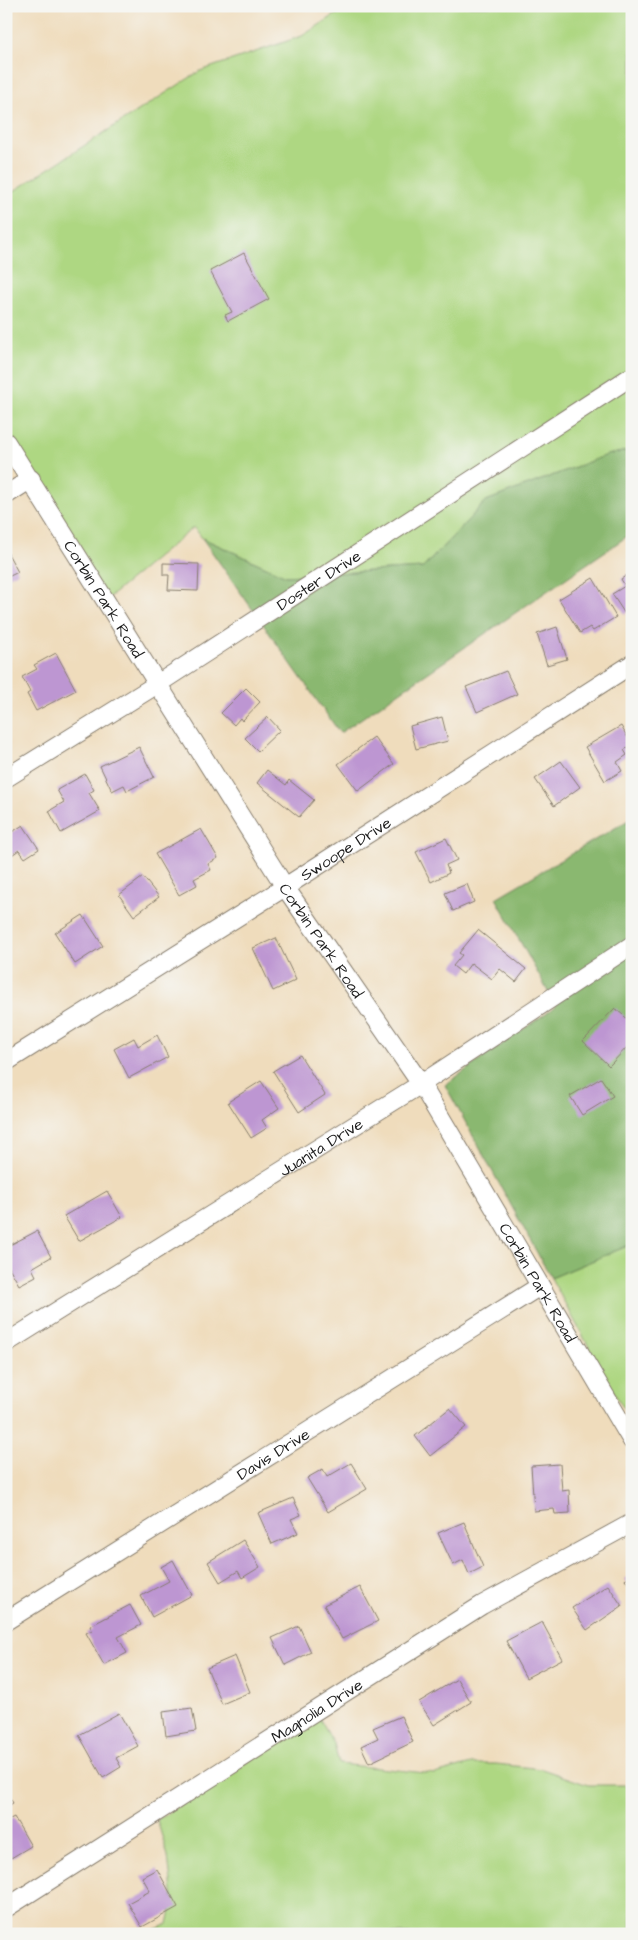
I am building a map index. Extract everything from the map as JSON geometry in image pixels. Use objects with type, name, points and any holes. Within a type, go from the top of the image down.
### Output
[{"type":"street","name":"Doster Drive","points":[[6,778],[159,683],[629,378]]},
{"type":"street","name":"Corbin Park Road","points":[[6,442],[159,683],[285,888],[421,1084],[632,1441]]},
{"type":"street","points":[[6,495],[31,480]]},
{"type":"street","name":"Swoope Drive","points":[[6,1062],[285,888],[632,664]]},
{"type":"street","name":"Juanita Drive","points":[[6,1343],[421,1084],[632,945]]},
{"type":"street","name":"Davis Drive","points":[[6,1621],[540,1286]]},
{"type":"street","name":"Magnolia Drive","points":[[6,1908],[482,1605],[632,1523]]},
{"type":"green space","points":[[349,6],[632,6],[632,450],[607,455],[486,501],[423,568],[286,576],[202,538],[194,527],[106,600],[6,452],[6,196],[200,71],[302,36]]},
{"type":"green space","points":[[632,450],[632,533],[340,733],[202,538],[286,576],[423,568],[486,501],[607,455]]},
{"type":"green space","points":[[632,818],[632,1244],[551,1278],[445,1085],[556,1006],[496,898]]},
{"type":"green space","points":[[632,1244],[632,1421],[616,1396],[551,1278]]},
{"type":"green space","points":[[318,1716],[334,1744],[339,1764],[435,1774],[471,1764],[496,1764],[542,1769],[588,1785],[632,1785],[632,1934],[144,1934],[168,1924],[173,1901],[168,1856],[157,1820]]},
{"type":"building","points":[[244,253],[269,299],[228,321],[225,315],[232,312],[210,271]]},
{"type":"building","points":[[6,550],[18,572],[6,578]]},
{"type":"building","points":[[163,563],[199,564],[198,591],[168,590],[169,575],[163,575]]},
{"type":"building","points":[[632,572],[632,610],[625,614],[612,594],[625,586],[621,579]]},
{"type":"building","points":[[593,578],[616,617],[593,631],[590,627],[580,633],[559,599]]},
{"type":"building","points":[[557,627],[567,659],[547,665],[537,634]]},
{"type":"building","points":[[56,653],[76,690],[36,711],[27,694],[30,692],[22,677],[37,669],[34,665]]},
{"type":"building","points":[[506,671],[517,694],[477,712],[466,687]]},
{"type":"building","points":[[246,688],[260,702],[242,721],[240,718],[234,725],[221,713]]},
{"type":"building","points":[[268,717],[280,730],[258,751],[245,738]]},
{"type":"building","points":[[442,717],[448,741],[416,749],[410,726]]},
{"type":"building","points":[[621,726],[632,745],[624,750],[627,755],[617,762],[622,771],[605,781],[585,747]]},
{"type":"building","points":[[374,737],[394,764],[358,791],[338,764]]},
{"type":"building","points":[[139,747],[154,777],[127,791],[124,785],[112,791],[100,766]]},
{"type":"building","points":[[561,761],[580,787],[554,806],[535,779]]},
{"type":"building","points":[[267,770],[286,785],[289,780],[314,800],[299,817],[257,783]]},
{"type":"building","points":[[85,774],[94,790],[89,793],[100,811],[61,833],[49,811],[64,802],[57,790]]},
{"type":"building","points":[[23,825],[39,849],[25,858],[19,850],[6,859],[6,836]]},
{"type":"building","points":[[201,829],[218,858],[208,864],[211,870],[194,879],[197,885],[179,895],[155,854]]},
{"type":"building","points":[[446,838],[457,860],[446,865],[449,873],[431,882],[416,852]]},
{"type":"building","points":[[143,877],[159,897],[134,916],[119,895]]},
{"type":"building","points":[[467,884],[474,902],[453,911],[445,893]]},
{"type":"building","points":[[83,915],[103,946],[75,964],[55,933]]},
{"type":"building","points":[[478,930],[526,969],[516,982],[500,969],[492,979],[471,963],[463,974],[453,966],[462,955],[459,953]]},
{"type":"building","points":[[276,938],[296,980],[273,991],[253,948]]},
{"type":"building","points":[[615,1008],[632,1023],[632,1042],[609,1066],[583,1041]]},
{"type":"building","points":[[157,1035],[168,1057],[129,1078],[114,1049],[134,1038],[138,1046]]},
{"type":"building","points":[[300,1055],[325,1095],[299,1112],[273,1071]]},
{"type":"building","points":[[601,1078],[613,1096],[582,1115],[570,1096]]},
{"type":"building","points":[[261,1081],[279,1108],[262,1120],[267,1128],[251,1138],[228,1102]]},
{"type":"building","points":[[107,1191],[122,1217],[79,1241],[64,1216]]},
{"type":"building","points":[[37,1231],[51,1257],[32,1268],[36,1276],[19,1285],[6,1262],[6,1247]]},
{"type":"building","points":[[450,1408],[466,1427],[430,1456],[415,1436]]},
{"type":"building","points":[[351,1463],[367,1489],[328,1512],[307,1478],[323,1469],[327,1477]]},
{"type":"building","points":[[560,1464],[562,1491],[569,1490],[570,1513],[555,1514],[554,1509],[534,1511],[531,1466]]},
{"type":"building","points":[[293,1498],[301,1515],[291,1519],[298,1533],[272,1544],[258,1513]]},
{"type":"building","points":[[464,1522],[483,1567],[469,1574],[463,1560],[453,1565],[438,1533]]},
{"type":"building","points":[[243,1540],[260,1567],[242,1578],[238,1571],[220,1582],[208,1562]]},
{"type":"building","points":[[173,1560],[192,1595],[152,1617],[141,1596],[169,1581],[161,1567]]},
{"type":"building","points":[[632,1575],[632,1589],[625,1579]]},
{"type":"building","points":[[608,1585],[622,1606],[587,1630],[572,1608]]},
{"type":"building","points":[[360,1587],[378,1621],[342,1639],[324,1605]]},
{"type":"building","points":[[130,1605],[141,1625],[118,1637],[127,1653],[104,1665],[86,1633],[92,1630],[90,1626]]},
{"type":"building","points":[[542,1622],[562,1659],[526,1678],[506,1641]]},
{"type":"building","points":[[299,1626],[311,1652],[285,1665],[272,1638]]},
{"type":"building","points":[[235,1656],[250,1692],[222,1704],[207,1668]]},
{"type":"building","points":[[457,1679],[471,1702],[434,1725],[419,1702]]},
{"type":"building","points":[[192,1708],[196,1731],[166,1736],[163,1712]]},
{"type":"building","points":[[119,1713],[138,1746],[116,1758],[121,1767],[103,1778],[79,1735]]},
{"type":"building","points":[[401,1716],[413,1742],[369,1763],[361,1746],[378,1738],[373,1728]]},
{"type":"building","points":[[6,1792],[13,1803],[6,1807]]},
{"type":"building","points":[[14,1817],[31,1846],[11,1858],[8,1852],[6,1853],[6,1821]]},
{"type":"building","points":[[157,1869],[178,1907],[142,1927],[128,1903],[150,1891],[142,1877]]}]
